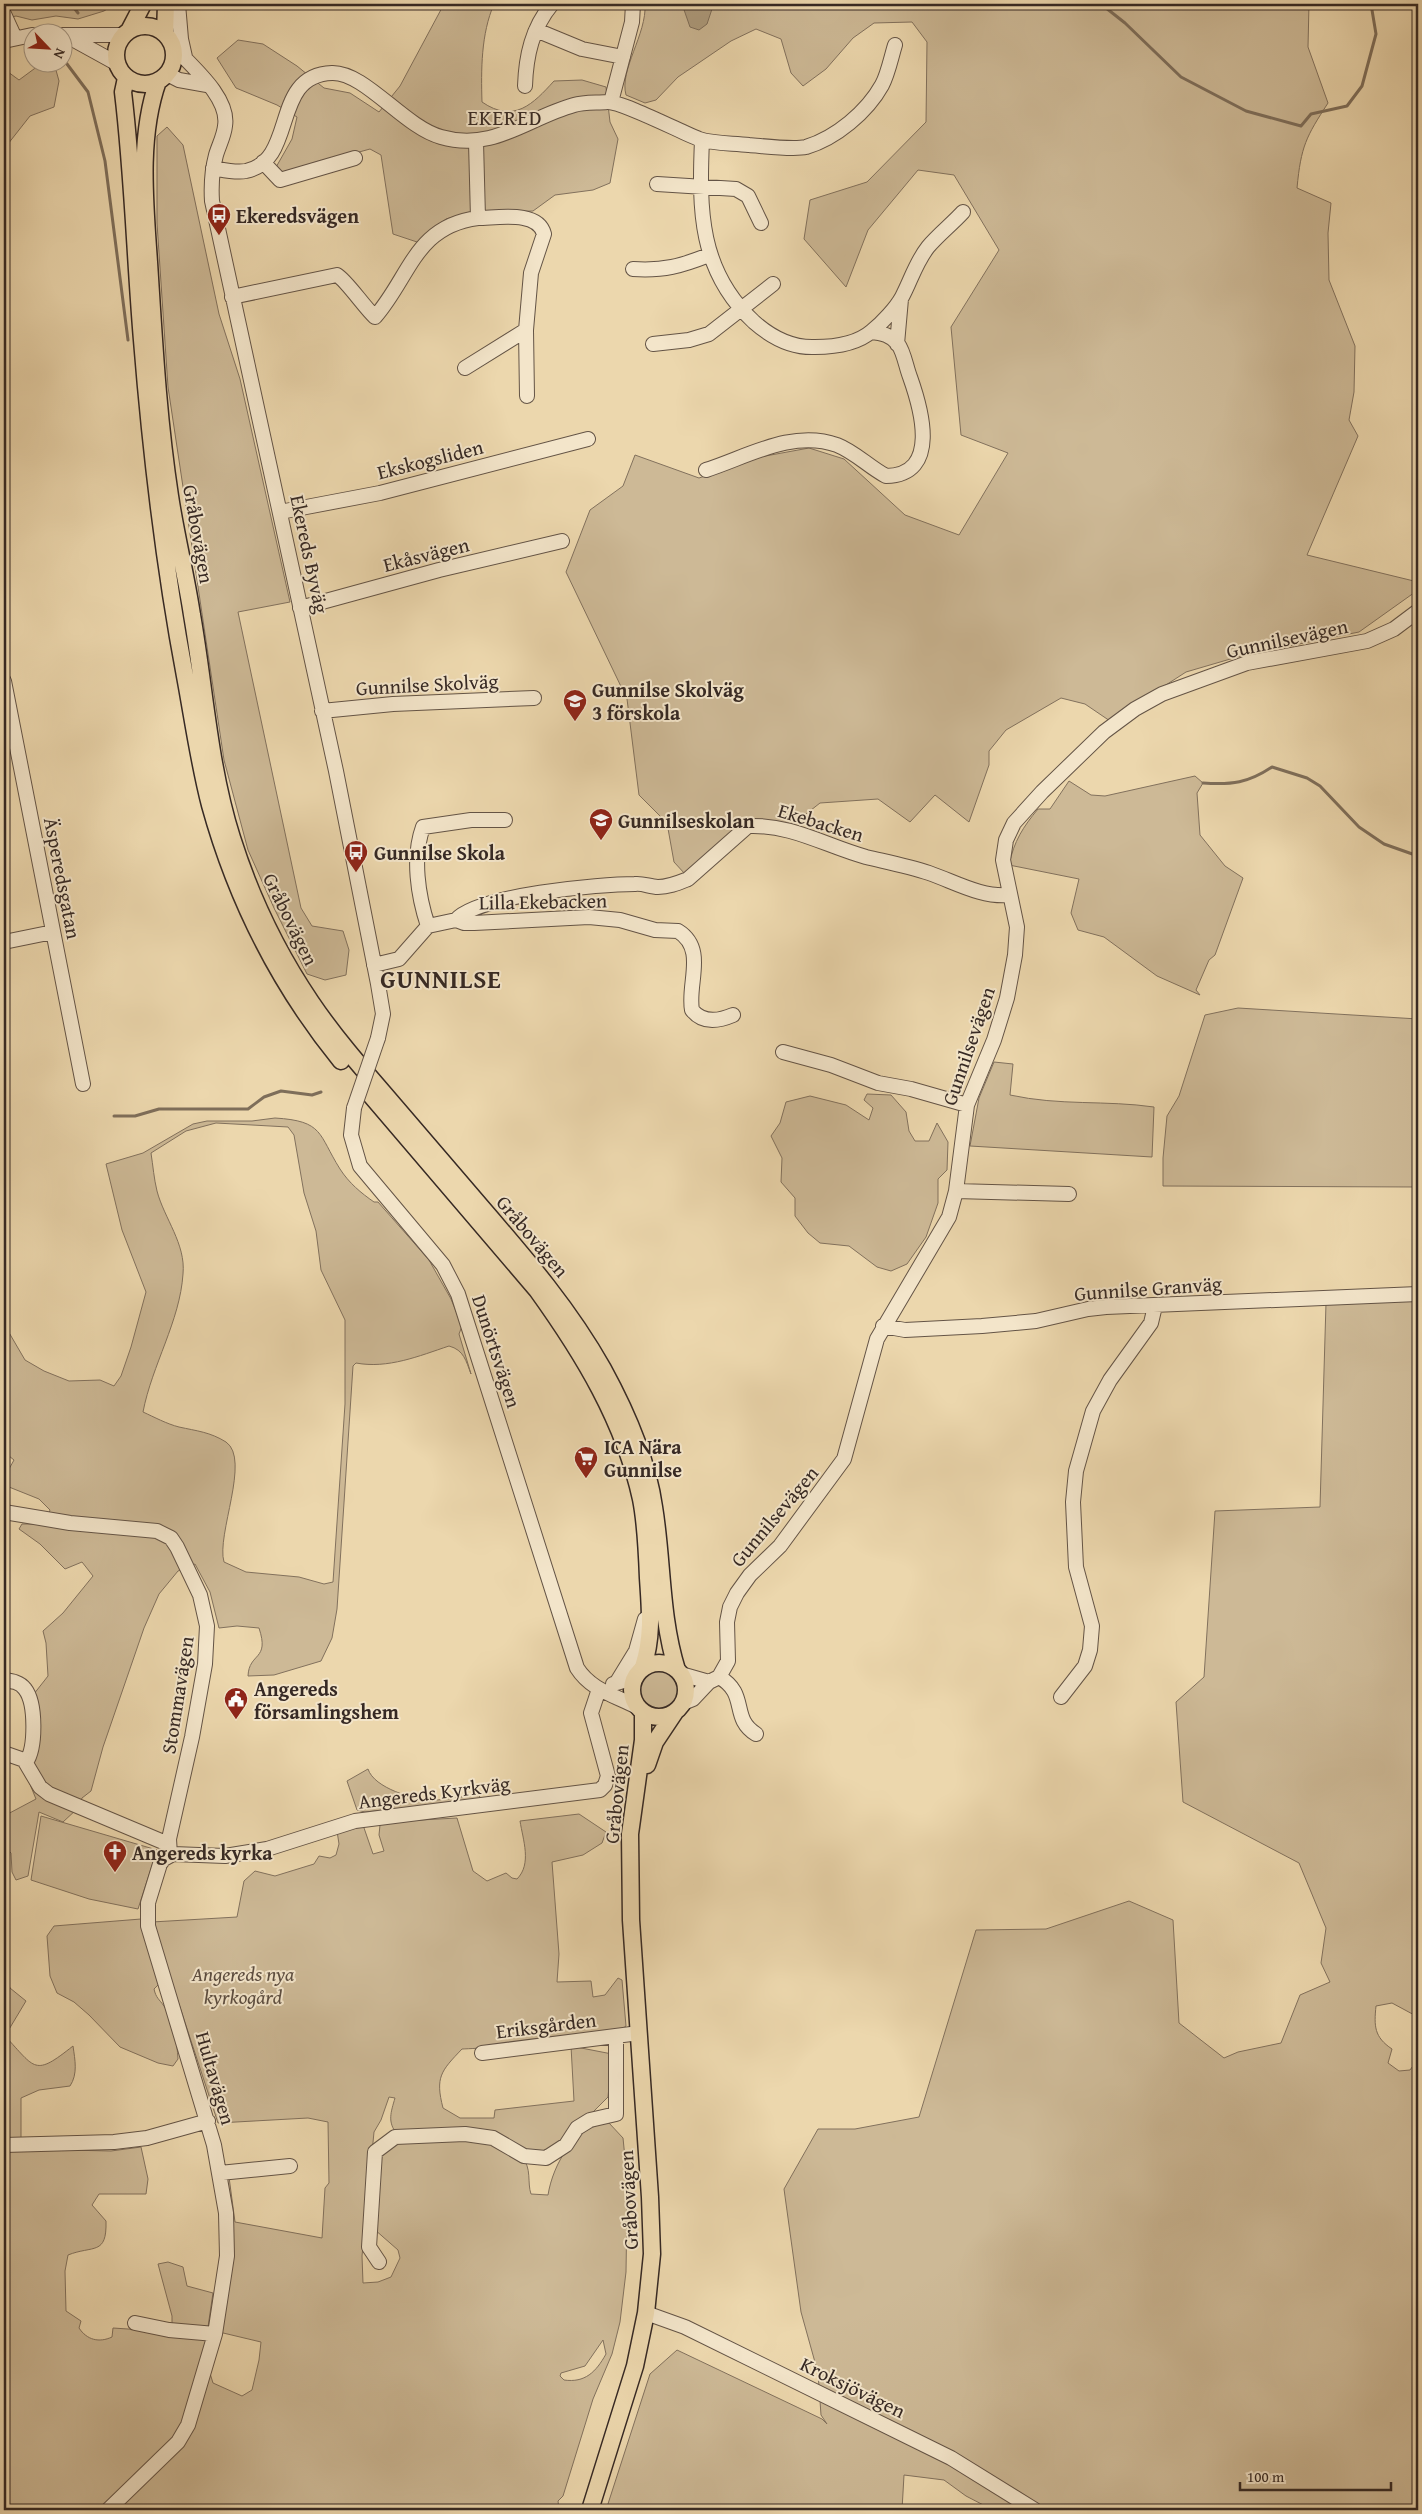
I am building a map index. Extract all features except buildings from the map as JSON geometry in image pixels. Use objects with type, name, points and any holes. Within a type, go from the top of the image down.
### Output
[{"type":"main road","points":[[143,4],[116,48],[116,63],[126,78],[142,84],[162,77],[173,60],[166,4]]},
{"type":"main road","points":[[126,32],[148,26],[169,40]]},
{"type":"main road","name":"Gråbovägen","points":[[162,77],[149,108],[146,150],[146,214],[154,347],[170,495],[192,614],[218,785],[232,837],[258,905],[291,970],[310,1001],[341,1044],[533,1267],[575,1324],[603,1369],[634,1433],[646,1469],[654,1506],[665,1622],[679,1672]]},
{"type":"main road","name":"Gråbovägen","points":[[126,78],[123,92],[142,341],[174,619],[210,804],[226,856],[239,890],[278,971],[318,1032],[537,1290],[562,1325],[587,1366],[623,1438],[634,1472],[645,1527],[650,1604],[650,1644],[639,1673]]},
{"type":"main road","points":[[657,1663],[665,1663],[679,1672],[686,1688],[679,1708],[656,1718],[640,1710],[632,1696],[639,1673],[657,1663]]},
{"type":"main road","name":"Gråbovägen","points":[[631,1879],[643,1784],[650,1754],[679,1708]]},
{"type":"main road","name":"Gråbovägen","points":[[590,2510],[634,2366],[646,2313],[652,2244],[630,1920],[630,1834],[643,1740],[640,1710]]},
{"type":"street","points":[[178,4],[181,39],[186,60]]},
{"type":"street","points":[[525,86],[526,57],[536,30],[552,4]]},
{"type":"street","points":[[611,102],[632,22],[633,4]]},
{"type":"street","points":[[4,14],[9,40],[22,37]]},
{"type":"street","points":[[536,30],[582,49],[623,57]]},
{"type":"street","points":[[72,35],[126,32]]},
{"type":"street","points":[[72,40],[116,63]]},
{"type":"street","name":"Ekereds Byväg","points":[[169,40],[203,76],[222,105],[226,124],[213,168],[212,201],[280,512],[383,1008],[378,1038]]},
{"type":"street","points":[[213,168],[233,172],[245,171],[263,162],[274,151],[289,106],[302,84],[316,76],[334,73],[358,81],[424,131],[448,139],[476,142],[506,135],[541,118],[576,105],[611,102],[702,140],[805,147],[837,133],[862,111],[882,84],[894,46]]},
{"type":"street","points":[[162,77],[208,85]]},
{"type":"street","points":[[702,140],[700,186],[702,223],[709,255],[723,286],[742,309],[766,333],[802,348],[834,347],[871,332],[902,299]]},
{"type":"street","points":[[476,142],[478,218]]},
{"type":"street","points":[[263,162],[280,180],[355,158]]},
{"type":"street","points":[[656,184],[700,186],[740,191],[748,196],[761,223]]},
{"type":"street","points":[[706,470],[778,444],[818,441],[839,446],[886,476],[903,473],[916,460],[921,451],[923,419],[897,344],[902,299],[911,275],[928,247],[963,212]]},
{"type":"street","points":[[232,297],[337,275],[375,317],[417,252],[429,238],[456,224],[478,218],[526,219],[537,222],[543,229],[542,240],[531,273],[526,330],[527,396]]},
{"type":"street","points":[[633,270],[658,270],[680,267],[709,255]]},
{"type":"street","points":[[653,344],[689,340],[709,334],[773,284]]},
{"type":"street","points":[[464,368],[526,330]]},
{"type":"street","points":[[871,332],[881,333],[897,344]]},
{"type":"street","name":"Ekskogsliden","points":[[280,512],[380,493],[588,439]]},
{"type":"street","name":"Ekåsvägen","points":[[300,608],[439,570],[562,541]]},
{"type":"street","name":"Gunnilsevägen","points":[[679,1708],[714,1679],[728,1661],[727,1622],[730,1607],[737,1593],[750,1575],[780,1546],[844,1458],[863,1382],[883,1326],[949,1217],[956,1191],[966,1105],[994,1040],[1007,998],[1015,955],[1017,927],[1003,860],[1006,840],[1014,823],[1076,758],[1104,732],[1135,709],[1162,694],[1247,663],[1367,641],[1394,629],[1418,611]]},
{"type":"street","name":"Äsperedsgatan","points":[[4,681],[10,740],[53,932],[84,1084]]},
{"type":"street","name":"Gunnilse Skolväg","points":[[322,711],[393,704],[534,698]]},
{"type":"street","points":[[374,966],[399,959],[428,926],[422,909],[417,874],[420,837],[424,827],[471,820],[505,820]]},
{"type":"street","name":"Ekebacken","points":[[638,883],[658,887],[676,885],[688,879],[748,826],[760,825],[779,827],[808,835],[866,857],[895,862],[966,888],[999,896],[1010,895]]},
{"type":"street","name":"Lilla Ekebacken","points":[[456,920],[462,913],[488,903],[517,896],[638,883]]},
{"type":"street","name":"Lilla Ekebacken","points":[[428,926],[456,920],[464,923],[474,923],[589,917],[620,920],[655,930],[678,931],[688,939],[692,949],[694,966],[692,1010],[702,1019],[721,1020],[734,1015]]},
{"type":"street","points":[[4,942],[53,932]]},
{"type":"street","name":"Dunörtsvägen","points":[[378,1038],[354,1108],[351,1135],[360,1166],[443,1265],[458,1294],[571,1653],[585,1681],[640,1710]]},
{"type":"street","points":[[783,1052],[831,1065],[878,1083],[911,1089],[966,1105]]},
{"type":"street","points":[[956,1191],[1069,1194]]},
{"type":"street","name":"Gunnilse Granväg","points":[[883,1326],[889,1329],[905,1330],[982,1326],[1036,1321],[1088,1309],[1418,1294]]},
{"type":"street","points":[[1061,1696],[1085,1666],[1090,1650],[1092,1626],[1076,1567],[1072,1502],[1076,1471],[1093,1411],[1110,1380],[1151,1323],[1155,1306]]},
{"type":"street","name":"Stommavägen","points":[[4,1512],[70,1523],[157,1531],[171,1538],[177,1547],[200,1595],[207,1626],[204,1664],[192,1737],[169,1850]]},
{"type":"street","points":[[618,1682],[636,1651],[650,1604]]},
{"type":"street","points":[[679,1672],[714,1679],[733,1686],[742,1722],[756,1734]]},
{"type":"street","points":[[601,1690],[639,1673]]},
{"type":"street","points":[[4,1680],[19,1684],[26,1689],[31,1702],[32,1750],[26,1762]]},
{"type":"street","name":"Angereds Kyrkväg","points":[[169,1850],[225,1856],[244,1854],[355,1821],[600,1790],[605,1785],[608,1776],[591,1713],[601,1690]]},
{"type":"street","points":[[4,1753],[26,1762],[40,1787],[49,1794],[169,1850]]},
{"type":"street","name":"Hultavägen","points":[[108,2510],[183,2435],[193,2413],[215,2334],[227,2256],[226,2213],[220,2173],[208,2121],[148,1926],[148,1903],[152,1887],[160,1864],[169,1850]]},
{"type":"street","name":"Eriksgården","points":[[482,2053],[639,2034]]},
{"type":"street","name":"Eriksgården","points":[[379,2262],[369,2247],[375,2152],[395,2137],[465,2134],[493,2138],[524,2156],[546,2158],[566,2145],[577,2128],[590,2120],[616,2114],[616,2037]]},
{"type":"street","points":[[4,2145],[114,2142],[147,2138],[208,2121]]},
{"type":"street","points":[[220,2173],[290,2166]]},
{"type":"street","name":"Kroksjövägen","points":[[646,2313],[685,2327],[935,2450],[998,2485],[1035,2510]]},
{"type":"street","points":[[135,2323],[169,2330],[215,2334]]},
{"type":"green space","points":[[4,4],[115,4],[104,11],[78,19],[56,16],[32,20],[16,16],[4,19]]},
{"type":"green space","points":[[444,4],[494,4],[486,27],[482,77],[482,102],[493,108],[513,111],[522,108],[530,104],[554,81],[582,80],[606,87],[610,122],[618,139],[610,183],[593,190],[555,195],[533,211],[467,213],[446,219],[417,242],[393,234],[381,155],[370,149],[283,173],[275,169],[292,139],[297,117],[277,105],[236,88],[217,58],[238,40],[263,44],[297,66],[324,88],[350,93],[379,112],[400,86]]},
{"type":"green space","points":[[645,4],[1309,4],[1308,47],[1328,103],[1306,142],[1300,162],[1297,188],[1331,203],[1328,233],[1329,280],[1355,346],[1354,392],[1349,420],[1358,436],[1307,555],[1418,582],[1418,590],[1359,632],[1244,655],[1186,672],[1110,721],[1085,704],[1061,698],[1006,730],[989,751],[989,765],[969,822],[935,795],[910,822],[878,799],[820,803],[792,825],[750,822],[685,874],[674,862],[667,823],[639,795],[627,699],[566,572],[590,510],[623,486],[635,455],[699,478],[760,457],[809,448],[844,459],[905,515],[959,535],[1008,453],[961,435],[951,327],[999,250],[954,175],[918,170],[868,230],[846,287],[804,239],[810,200],[867,182],[926,122],[927,42],[912,22],[874,23],[853,38],[826,69],[803,86],[791,73],[781,39],[756,29],[731,41],[678,77],[656,100],[645,103],[626,95],[625,85],[629,63],[642,27]]},
{"type":"green space","points":[[4,69],[19,80],[30,72],[56,72],[59,81],[54,107],[30,116],[4,149]]},
{"type":"green space","points":[[167,127],[183,145],[219,314],[240,379],[290,602],[238,612],[301,908],[312,926],[343,931],[349,950],[346,975],[325,980],[307,974],[274,908],[248,850],[224,760],[168,387],[157,223],[157,136]]},
{"type":"green space","points":[[1195,776],[1203,783],[1197,793],[1200,835],[1225,866],[1243,878],[1215,955],[1209,960],[1196,990],[1200,995],[1157,976],[1104,937],[1078,930],[1071,913],[1079,879],[1009,865],[1016,841],[1028,822],[1038,809],[1050,809],[1069,781],[1091,795],[1105,796]]},
{"type":"green space","points":[[1238,1008],[1418,1019],[1418,1187],[1163,1186],[1163,1158],[1167,1116],[1179,1096],[1205,1015]]},
{"type":"green space","points":[[994,1062],[1013,1064],[1010,1095],[1047,1101],[1154,1107],[1152,1157],[970,1146],[979,1098]]},
{"type":"green space","points":[[867,1094],[891,1095],[906,1112],[909,1131],[915,1141],[929,1141],[937,1123],[948,1142],[947,1170],[938,1179],[938,1203],[926,1237],[907,1264],[891,1271],[877,1267],[849,1246],[820,1243],[808,1233],[795,1216],[795,1198],[781,1182],[782,1158],[771,1136],[780,1123],[786,1102],[810,1096],[846,1105],[869,1120],[873,1108],[864,1100]]},
{"type":"green space","points":[[275,1118],[303,1122],[311,1126],[323,1138],[347,1179],[369,1199],[378,1202],[429,1260],[451,1299],[462,1326],[459,1334],[471,1374],[466,1360],[461,1353],[449,1346],[392,1363],[356,1363],[353,1366],[337,1609],[332,1638],[321,1661],[274,1675],[248,1676],[249,1668],[261,1651],[262,1639],[259,1628],[237,1626],[219,1628],[210,1592],[195,1564],[178,1571],[159,1594],[144,1628],[103,1747],[91,1791],[82,1798],[77,1809],[63,1822],[39,1812],[28,1876],[16,1880],[12,1872],[11,1853],[4,1846],[4,1816],[36,1799],[25,1772],[27,1751],[26,1704],[48,1676],[46,1643],[43,1631],[63,1613],[93,1576],[82,1562],[65,1569],[40,1544],[19,1529],[22,1524],[45,1524],[50,1510],[39,1499],[4,1485],[4,1478],[14,1460],[4,1452],[4,1324],[25,1360],[44,1371],[69,1381],[100,1380],[114,1386],[121,1376],[131,1347],[146,1292],[122,1230],[106,1164],[143,1153],[193,1124],[207,1121],[252,1121]],"holes":[[[216,1123],[288,1127],[294,1135],[304,1193],[316,1231],[321,1270],[345,1320],[345,1404],[333,1582],[324,1584],[299,1577],[246,1572],[224,1562],[224,1534],[234,1480],[235,1464],[233,1451],[226,1442],[214,1436],[174,1426],[143,1412],[147,1395],[177,1309],[183,1274],[183,1263],[178,1242],[157,1191],[151,1153],[186,1131]]]},
{"type":"green space","points":[[1418,1300],[1418,2017],[1392,2003],[1376,2006],[1375,2025],[1378,2035],[1392,2049],[1388,2063],[1399,2071],[1410,2070],[1418,2059],[1418,2510],[993,2510],[966,2496],[944,2480],[904,2475],[902,2510],[606,2510],[650,2374],[677,2350],[822,2419],[827,2424],[821,2415],[818,2373],[801,2312],[784,2189],[818,2129],[855,2129],[919,2117],[976,1930],[1046,1929],[1129,1901],[1173,1920],[1179,2023],[1224,2058],[1238,2052],[1281,2043],[1300,1995],[1330,1982],[1321,1963],[1326,1928],[1299,1863],[1183,1802],[1176,1702],[1204,1677],[1215,1511],[1320,1507],[1326,1303]]},
{"type":"green space","points":[[662,1669],[670,1672],[676,1678],[679,1690],[676,1702],[670,1708],[654,1711],[646,1708],[640,1702],[637,1686],[640,1678],[646,1672]]},
{"type":"green space","points":[[368,1769],[378,1782],[386,1787],[416,1798],[433,1800],[451,1799],[480,1794],[479,1800],[365,1812],[357,1810],[347,1781]]},
{"type":"green space","name":"Angereds nya kyrkogård","points":[[579,1814],[606,1832],[602,1843],[583,1855],[552,1862],[559,1954],[557,1982],[591,1981],[593,1997],[605,1995],[618,1978],[622,1980],[626,2026],[616,2031],[574,2039],[462,2049],[449,2063],[442,2075],[440,2089],[443,2108],[460,2118],[494,2118],[495,2110],[574,2101],[571,2046],[612,2054],[608,2097],[560,2145],[551,2150],[535,2152],[504,2138],[483,2133],[397,2134],[391,2121],[391,2112],[395,2098],[389,2097],[381,2120],[374,2132],[362,2256],[363,2283],[378,2282],[391,2277],[400,2258],[398,2250],[374,2229],[380,2153],[388,2144],[420,2139],[458,2137],[495,2143],[510,2149],[525,2162],[531,2194],[548,2195],[555,2171],[576,2138],[597,2125],[609,2123],[623,2138],[627,2207],[626,2272],[620,2322],[612,2354],[593,2399],[563,2496],[558,2501],[559,2510],[4,2510],[4,1973],[10,1988],[26,2001],[5,2036],[23,2056],[36,2065],[50,2062],[73,2046],[75,2062],[74,2077],[70,2086],[39,2090],[21,2098],[21,2149],[111,2151],[141,2147],[148,2179],[146,2194],[99,2194],[92,2205],[106,2221],[106,2232],[101,2245],[68,2255],[65,2271],[66,2311],[81,2321],[79,2328],[82,2332],[90,2338],[98,2340],[112,2337],[113,2328],[143,2330],[172,2336],[172,2316],[158,2264],[168,2262],[183,2267],[187,2286],[213,2293],[204,2354],[213,2383],[242,2396],[252,2390],[261,2342],[219,2332],[230,2255],[230,2217],[226,2177],[229,2177],[235,2222],[322,2238],[325,2188],[329,2183],[328,2122],[308,2118],[218,2123],[152,1922],[237,1917],[244,1881],[255,1871],[275,1876],[314,1864],[319,1856],[330,1858],[336,1855],[339,1844],[337,1831],[363,1825],[373,1854],[384,1851],[379,1835],[380,1825],[385,1822],[457,1818],[473,1871],[487,1881],[506,1873],[512,1878],[517,1879],[522,1873],[525,1859],[520,1821]],"holes":[[[603,2340],[606,2354],[594,2371],[584,2378],[564,2380],[560,2376],[561,2373],[585,2366]]]},
{"type":"green space","points":[[41,1816],[157,1850],[138,1909],[89,1899],[31,1880]]},
{"type":"green space","points":[[141,1919],[160,1983],[154,1989],[170,2018],[174,2031],[178,2059],[173,2066],[158,2063],[120,2047],[74,2002],[57,1993],[50,1976],[47,1936],[54,1926]]},
{"type":"shaded area","points":[[682,4],[702,4],[712,9],[707,24],[699,30],[690,27]]},
{"type":"waterway","points":[[71,4],[78,13]]},
{"type":"waterway","points":[[1101,4],[1125,23],[1181,77],[1246,111],[1301,126],[1311,114],[1347,106],[1362,86],[1376,34],[1371,4]]},
{"type":"waterway","points":[[72,71],[88,92],[105,161],[128,340]]},
{"type":"waterway","points":[[1203,783],[1223,784],[1239,782],[1255,777],[1272,767],[1307,778],[1320,786],[1359,827],[1384,844],[1418,856]]},
{"type":"waterway","points":[[114,1116],[135,1116],[159,1109],[248,1109],[264,1097],[281,1091],[312,1095],[321,1092]]},
{"type":"place","name":"Ekeredsvägen","points":[[219,236]]},
{"type":"place","name":"Gunnilse Skolväg 3 förskola","points":[[575,722]]},
{"type":"place","name":"Gunnilseskolan","points":[[601,841]]},
{"type":"place","name":"Gunnilse Skola","points":[[356,873]]},
{"type":"place","name":"ICA Nära Gunnilse","points":[[586,1479]]},
{"type":"place","name":"Angereds församlingshem","points":[[236,1720]]},
{"type":"place","name":"Angereds kyrka","points":[[115,1873]]},
{"type":"district","name":"EKERED","points":[[505,117]]},
{"type":"district","name":"GUNNILSE","points":[[441,979]]}]
